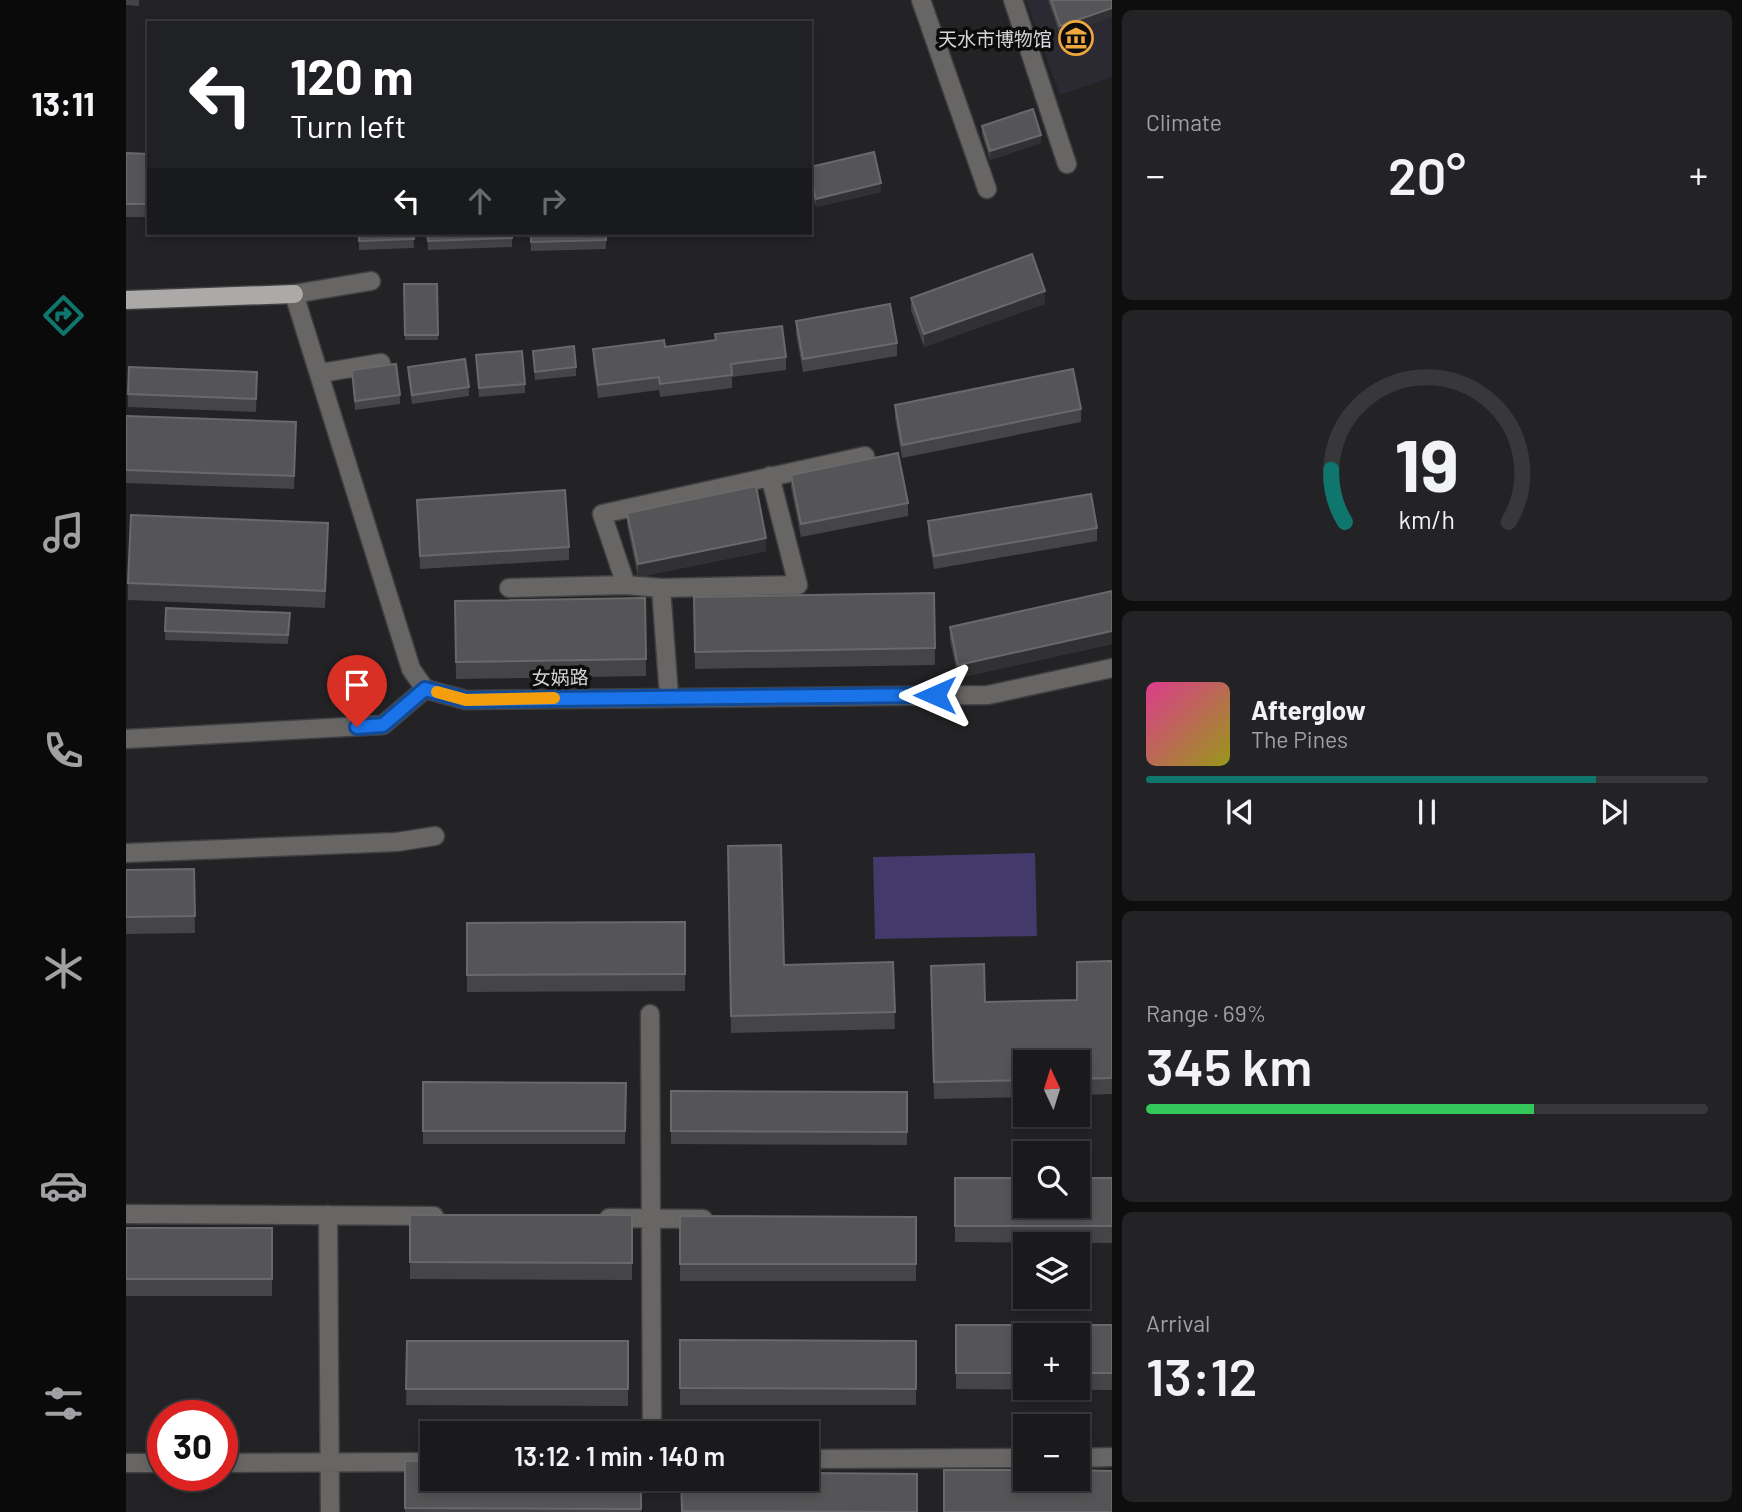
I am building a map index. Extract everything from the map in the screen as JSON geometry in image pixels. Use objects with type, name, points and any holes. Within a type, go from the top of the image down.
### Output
[{"type":"main road","points":[[126,300],[294,293]]},
{"type":"street","points":[[921,0],[987,189]]},
{"type":"street","points":[[1013,0],[1067,164]]},
{"type":"street","points":[[126,739],[383,725],[425,689],[411,669],[294,293],[371,281]]},
{"type":"street","points":[[321,373],[381,363]]},
{"type":"street","points":[[626,585],[602,514],[865,456]]},
{"type":"street","points":[[509,588],[798,585],[770,476]]},
{"type":"street","points":[[661,588],[669,696]]},
{"type":"street","name":"女娲路","points":[[425,689],[466,700],[988,695],[1112,668]]},
{"type":"street","points":[[126,853],[397,842],[435,836]]},
{"type":"street","points":[[650,1014],[652,1421]]},
{"type":"street","points":[[126,1214],[449,1216]]},
{"type":"street","points":[[328,1215],[330,1512]]},
{"type":"street","points":[[597,1218],[720,1219]]},
{"type":"street","points":[[1090,1458],[1112,1457]]},
{"type":"street","points":[[819,1459],[1013,1458]]},
{"type":"street","points":[[238,1463],[420,1462]]},
{"type":"street","points":[[126,1463],[147,1463]]},
{"type":"shaded area","name":"天水市博物馆","points":[[1026,0],[1112,0],[1112,77],[1060,95]]},
{"type":"shaded area","points":[[1035,853],[1037,936],[875,939],[873,857]]},
{"type":"building","points":[[1051,0],[1112,0],[1112,8],[1060,26]]},
{"type":"building","points":[[1033,109],[1041,135],[990,151],[982,126]]},
{"type":"building","points":[[874,152],[881,183],[816,199],[812,167]]},
{"type":"building","points":[[126,153],[147,154],[147,204],[126,204]]},
{"type":"building","points":[[359,235],[413,235],[414,239],[359,241]]},
{"type":"building","points":[[427,235],[512,235],[512,238],[428,241]]},
{"type":"building","points":[[531,235],[606,235],[606,240],[531,242]]},
{"type":"building","points":[[1032,254],[1045,291],[924,334],[911,298]]},
{"type":"building","points":[[404,284],[437,284],[438,335],[405,335]]},
{"type":"building","points":[[890,304],[897,343],[803,359],[796,321]]},
{"type":"building","points":[[782,326],[786,357],[731,364],[732,375],[660,384],[659,377],[598,385],[593,349],[664,340],[665,347],[716,340],[715,334]]},
{"type":"building","points":[[574,346],[576,367],[535,372],[533,351]]},
{"type":"building","points":[[522,351],[525,384],[479,388],[476,355]]},
{"type":"building","points":[[465,359],[469,387],[412,395],[408,367]]},
{"type":"building","points":[[396,364],[400,395],[355,401],[352,370]]},
{"type":"building","points":[[129,367],[257,372],[256,399],[128,394]]},
{"type":"building","points":[[1073,369],[1081,409],[902,445],[895,405]]},
{"type":"building","points":[[126,416],[296,422],[294,476],[126,470]]},
{"type":"building","points":[[898,453],[908,503],[801,524],[791,475]]},
{"type":"building","points":[[756,486],[766,538],[638,564],[627,513]]},
{"type":"building","points":[[565,490],[569,547],[420,556],[417,500]]},
{"type":"building","points":[[1091,494],[1097,528],[934,556],[928,521]]},
{"type":"building","points":[[131,515],[328,523],[325,591],[128,583]]},
{"type":"building","points":[[1112,591],[1112,631],[958,665],[950,627]]},
{"type":"building","points":[[934,593],[935,648],[695,652],[694,597]]},
{"type":"building","points":[[645,598],[646,659],[456,662],[455,601]]},
{"type":"building","points":[[166,608],[290,613],[288,635],[165,631]]},
{"type":"building","points":[[781,845],[784,965],[893,962],[895,1012],[731,1016],[728,846]]},
{"type":"building","points":[[194,869],[195,916],[126,917],[126,870]]},
{"type":"building","points":[[685,922],[685,974],[467,975],[467,923]]},
{"type":"building","points":[[1112,961],[1112,1078],[1090,1079],[1090,1050],[1013,1050],[1013,1080],[934,1082],[931,966],[984,964],[985,1002],[1077,1000],[1077,962]]},
{"type":"building","points":[[423,1082],[626,1083],[625,1131],[423,1131]]},
{"type":"building","points":[[671,1091],[907,1092],[907,1132],[671,1131]]},
{"type":"building","points":[[955,1178],[1013,1178],[1013,1218],[1090,1218],[1090,1178],[1112,1178],[1112,1226],[955,1226]]},
{"type":"building","points":[[410,1215],[632,1215],[632,1263],[410,1262]]},
{"type":"building","points":[[680,1216],[916,1217],[916,1264],[680,1264]]},
{"type":"building","points":[[126,1228],[272,1228],[272,1279],[126,1279]]},
{"type":"building","points":[[956,1325],[1013,1325],[1013,1373],[956,1373]]},
{"type":"building","points":[[1090,1325],[1112,1325],[1112,1373],[1090,1373]]},
{"type":"building","points":[[680,1340],[916,1341],[916,1389],[680,1388]]},
{"type":"building","points":[[407,1341],[628,1341],[628,1389],[406,1389]]},
{"type":"building","points":[[405,1461],[420,1461],[420,1491],[641,1491],[641,1509],[405,1508]]},
{"type":"building","points":[[944,1470],[1013,1470],[1013,1491],[1090,1491],[1090,1470],[1112,1471],[1112,1512],[944,1512]]},
{"type":"building","points":[[819,1473],[917,1474],[917,1512],[682,1511],[681,1491],[819,1491]]},
{"type":"slow traffic","points":[[437,692],[466,700],[554,698]]},
{"type":"place","name":"天水市博物馆","points":[[1076,38]]},
{"type":"route","points":[[357,727],[383,725],[425,689],[466,700],[935,695]]}]
